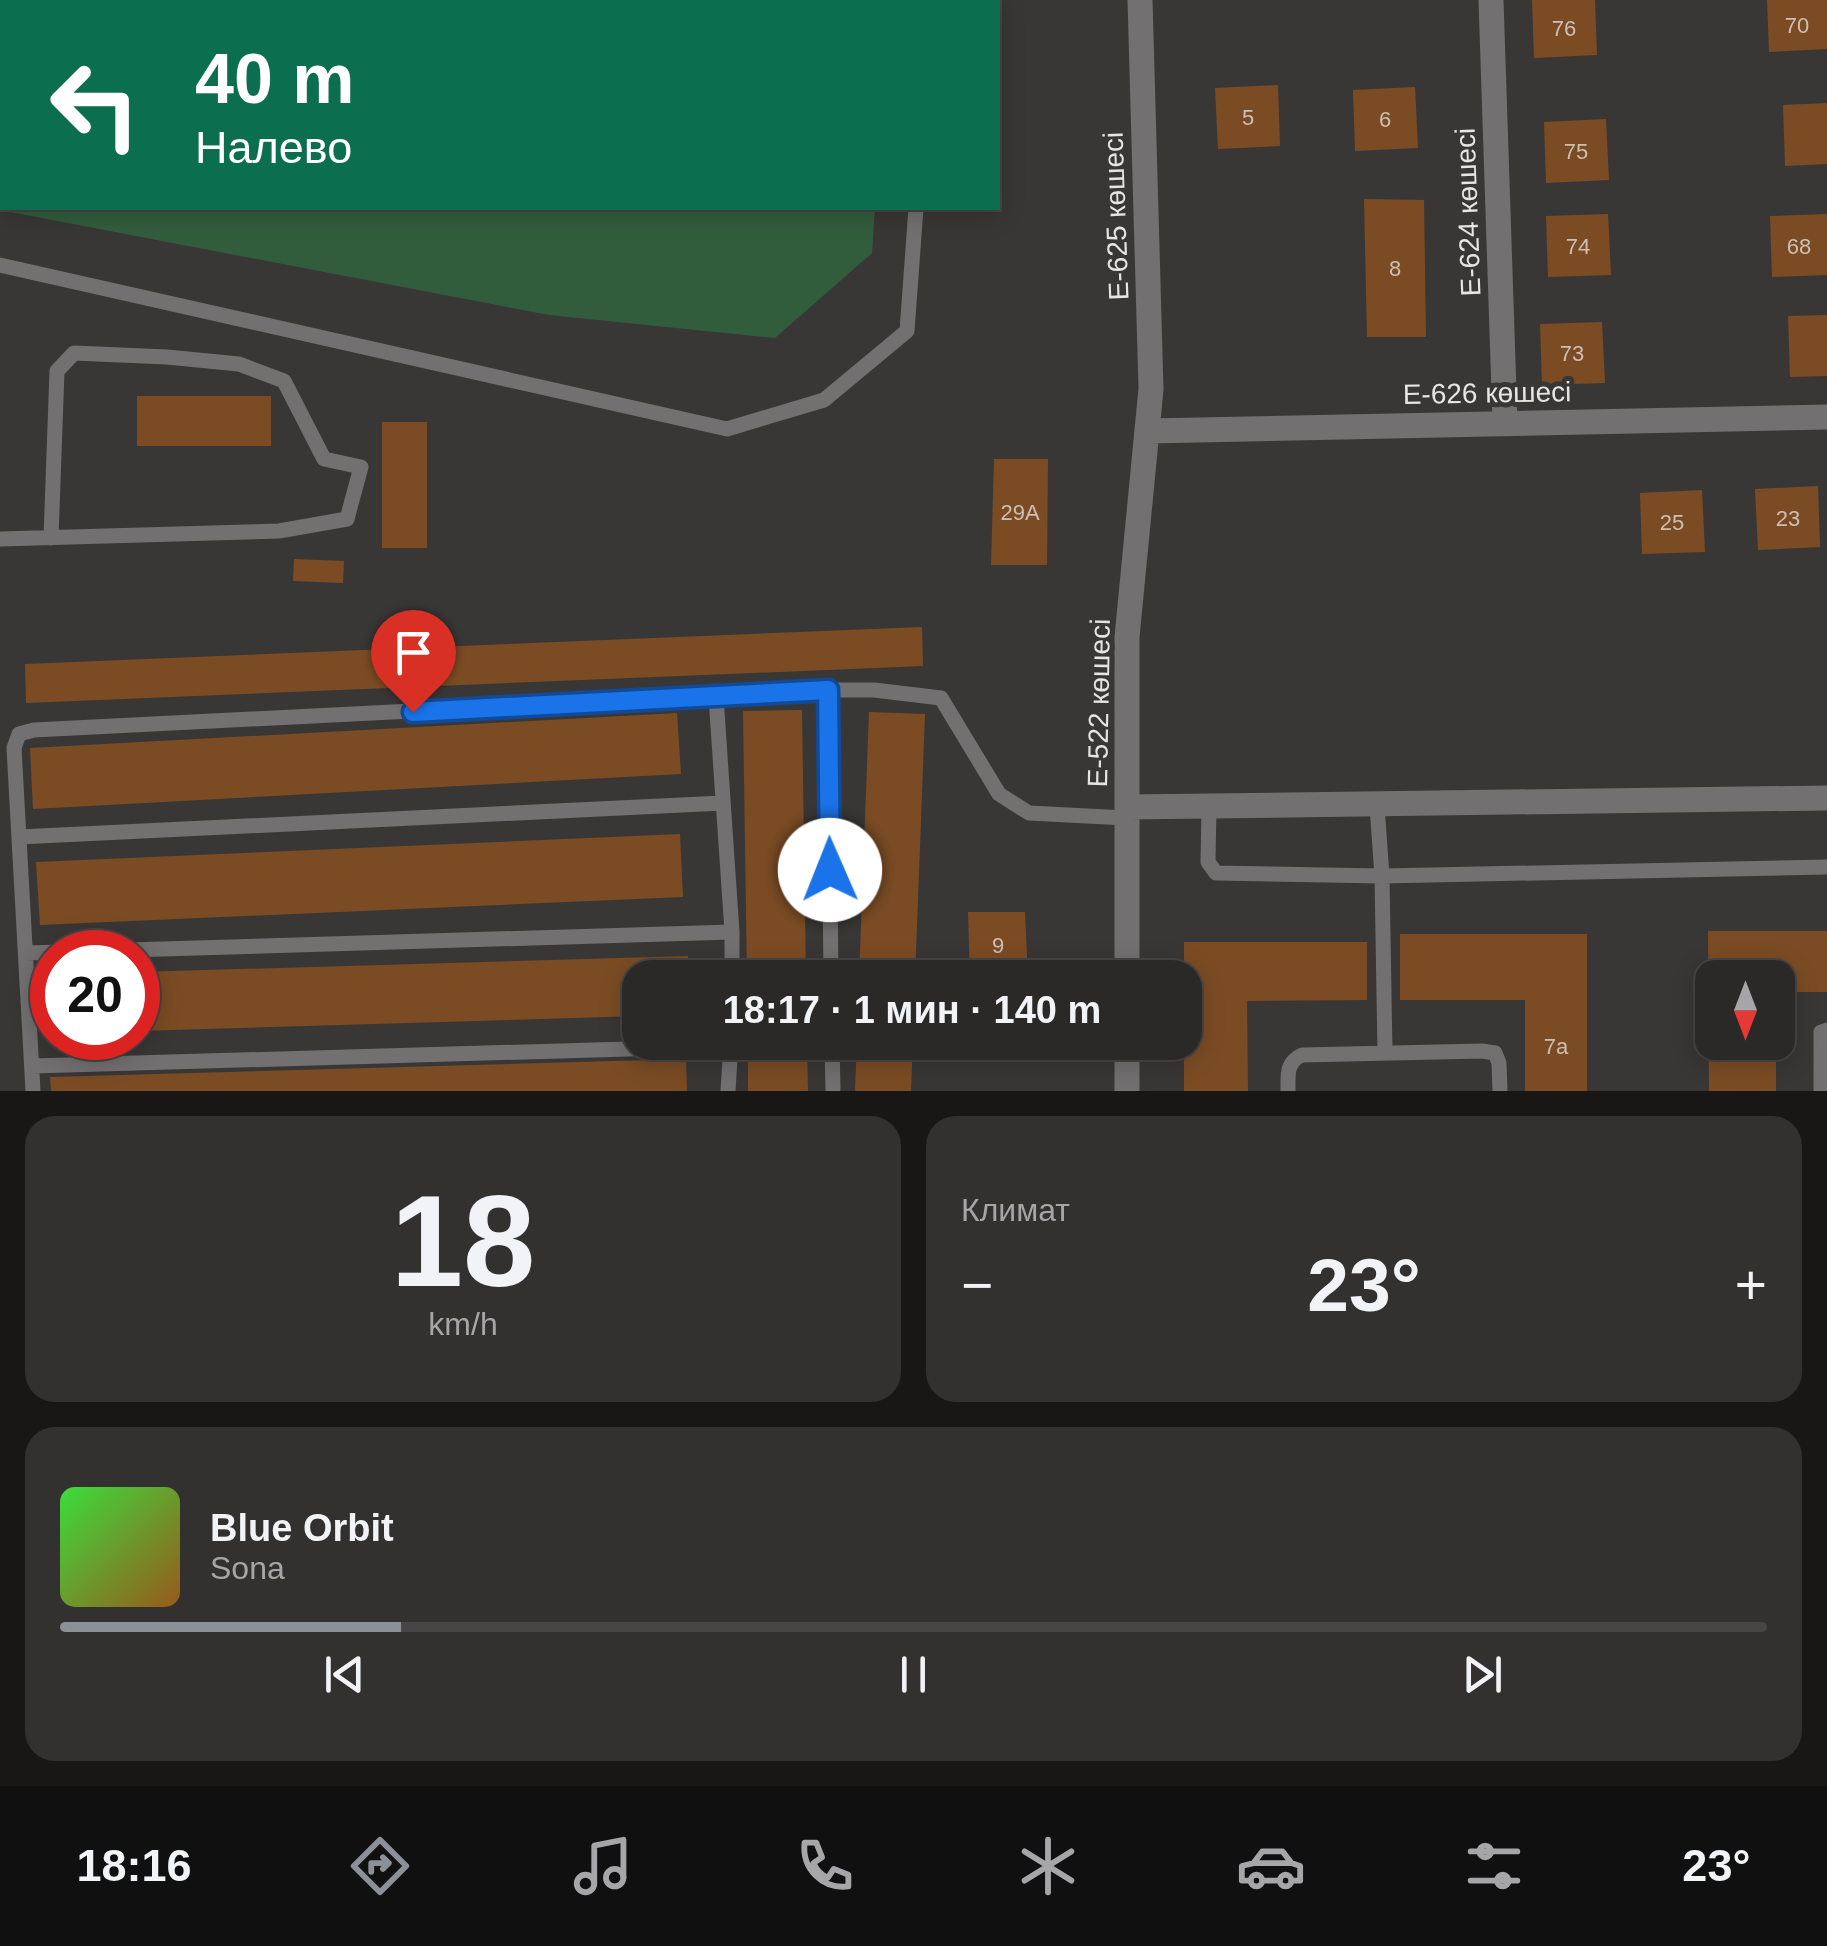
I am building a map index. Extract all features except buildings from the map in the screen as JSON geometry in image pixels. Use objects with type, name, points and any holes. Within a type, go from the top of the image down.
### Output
[{"type":"street","name":"Е-625 көшесі","points":[[1140,0],[1151,389],[1148,431]]},
{"type":"street","name":"Е-624 көшесі","points":[[1491,0],[1505,422]]},
{"type":"street","name":"Е-626 көшесі","points":[[1148,431],[1827,417]]},
{"type":"street","name":"Е-522 көшесі","points":[[1127,960],[1126,637],[1148,431]]},
{"type":"street","points":[[1127,813],[1209,807],[1827,798]]},
{"type":"street","points":[[1127,1060],[1127,1091]]},
{"type":"lane","points":[[0,265],[727,429],[824,400],[907,332],[916,210]]},
{"type":"lane","points":[[0,539],[52,538],[279,532],[347,519],[361,467],[324,459],[284,381],[239,364],[167,356],[74,353],[57,371],[52,538]]},
{"type":"lane","points":[[828,690],[831,960]]},
{"type":"lane","points":[[34,1091],[14,748],[19,734],[34,730],[874,690],[940,698],[999,794],[1030,812],[1127,813]]},
{"type":"lane","points":[[716,697],[732,960]]},
{"type":"lane","points":[[20,837],[723,804]]},
{"type":"lane","points":[[1377,806],[1385,1053]]},
{"type":"lane","points":[[1209,807],[1208,862],[1216,873],[1382,876],[1827,868]]},
{"type":"lane","points":[[26,953],[732,932]]},
{"type":"lane","points":[[1821,1091],[1819,1040],[1821,1032],[1827,1030]]},
{"type":"lane","points":[[32,1066],[622,1047]]},
{"type":"lane","points":[[1288,1091],[1289,1067],[1292,1060],[1302,1055],[1385,1053],[1495,1053],[1500,1091]]},
{"type":"lane","points":[[728,1091],[730,1060]]},
{"type":"lane","points":[[832,1060],[832,1091]]},
{"type":"green space","points":[[0,210],[875,210],[872,253],[775,338],[549,315]]},
{"type":"route","points":[[413,712],[828,690],[830,870]]}]
